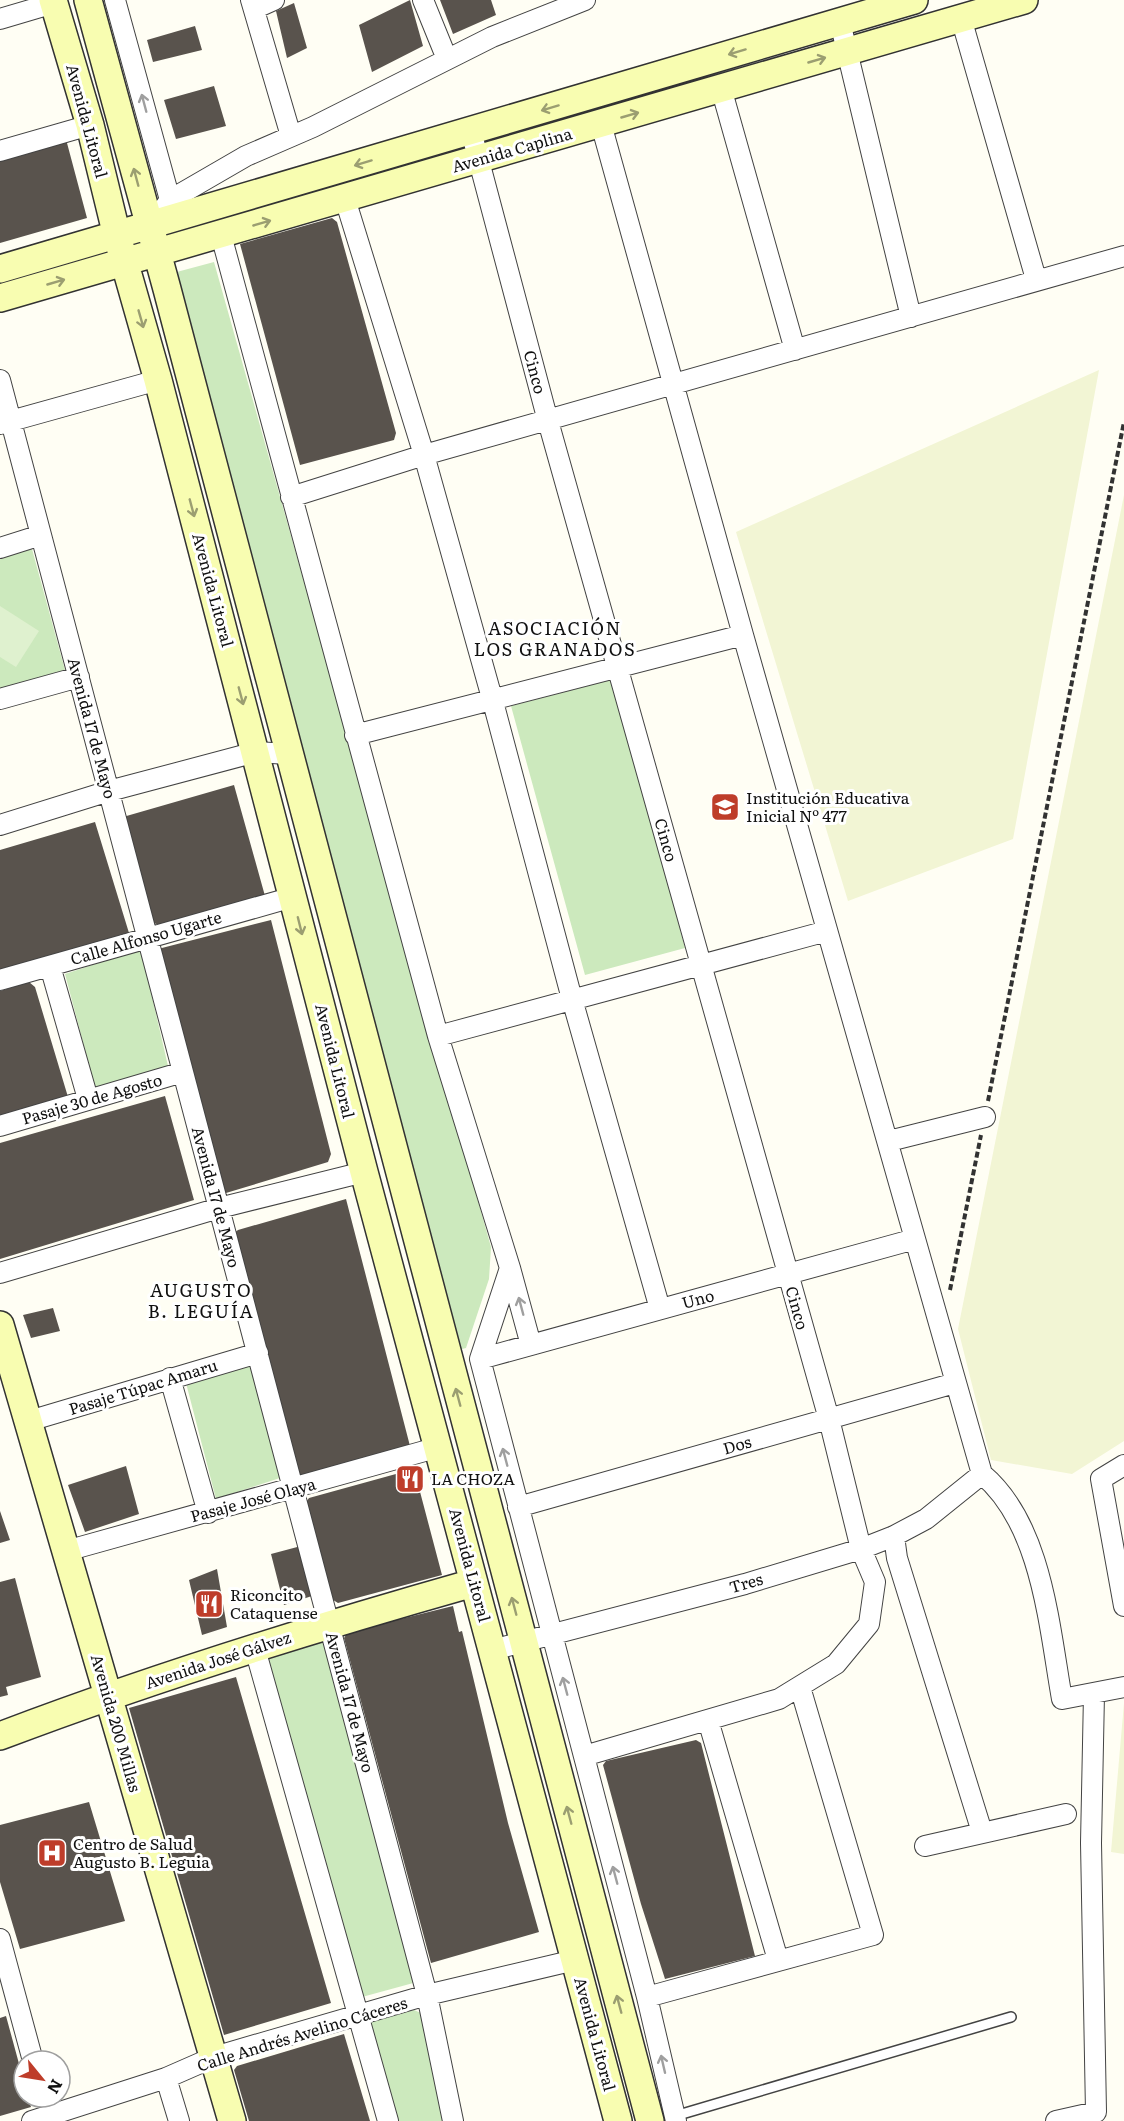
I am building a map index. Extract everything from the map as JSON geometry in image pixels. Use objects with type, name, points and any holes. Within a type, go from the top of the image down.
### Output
[{"type":"main road","name":"Avenida Litoral","points":[[88,0],[158,254],[523,1641],[667,2119]]},
{"type":"main road","name":"Avenida Caplina","points":[[0,269],[914,0]]},
{"type":"main road","name":"Avenida Caplina","points":[[0,298],[158,254],[1024,0]]},
{"type":"main road","name":"Avenida Litoral","points":[[53,2],[90,125],[117,236],[158,380],[364,1172],[618,2121]]},
{"type":"main road","name":"Avenida 200 Millas","points":[[0,1325],[5,1361],[30,1421],[232,2121]]},
{"type":"main road","name":"Avenida José Gálvez","points":[[0,1736],[108,1695],[329,1623],[473,1583]]},
{"type":"street","points":[[115,0],[170,200]]},
{"type":"street","points":[[274,0],[252,5],[291,136]]},
{"type":"street","points":[[423,0],[447,59]]},
{"type":"street","points":[[150,226],[170,200],[246,156],[492,37],[585,0]]},
{"type":"street","points":[[0,19],[53,2]]},
{"type":"street","points":[[961,18],[1036,279]]},
{"type":"street","points":[[840,22],[911,317]]},
{"type":"street","points":[[722,88],[795,350]]},
{"type":"street","points":[[600,124],[742,635],[982,1474],[996,1486],[1006,1500],[1039,1572],[1062,1699],[1124,1687]]},
{"type":"street","points":[[0,151],[90,125]]},
{"type":"street","name":"Cinco","points":[[471,131],[548,421],[829,1419],[861,1549],[875,1582],[869,1624],[836,1664],[800,1687],[779,1699],[584,1756]]},
{"type":"street","points":[[345,199],[424,455],[492,698],[572,999],[660,1309]]},
{"type":"street","points":[[221,235],[438,1036],[510,1268],[531,1345]]},
{"type":"street","points":[[291,497],[424,455],[911,317],[1036,279],[1124,256]]},
{"type":"street","name":"Avenida 17 de Mayo","points":[[0,380],[5,422],[41,535],[427,1995],[453,2121]]},
{"type":"street","points":[[5,422],[158,380]]},
{"type":"street","points":[[0,548],[41,535]]},
{"type":"street","points":[[355,735],[742,635]]},
{"type":"street","points":[[0,699],[79,677]]},
{"type":"street","points":[[0,825],[109,791],[256,752],[288,754]]},
{"type":"street","name":"Calle Alfonso Ugarte","points":[[0,980],[293,897]]},
{"type":"street","points":[[438,1036],[827,931]]},
{"type":"street","points":[[50,966],[88,1100]]},
{"type":"street","name":"Pasaje 30 de Agosto","points":[[0,1126],[183,1072]]},
{"type":"street","points":[[888,1141],[984,1117]]},
{"type":"street","points":[[0,1273],[219,1208],[364,1172]]},
{"type":"street","name":"Uno","points":[[480,1359],[915,1239]]},
{"type":"street","points":[[510,1268],[480,1359],[647,1997],[667,2119]]},
{"type":"street","name":"Pasaje Túpac Amaru","points":[[30,1421],[258,1353]]},
{"type":"street","points":[[170,1378],[208,1513]]},
{"type":"street","name":"Dos","points":[[518,1507],[956,1383]]},
{"type":"street","name":"Pasaje José Olaya","points":[[66,1551],[294,1490],[439,1447]]},
{"type":"street","points":[[1124,1465],[1101,1479],[1120,1561],[1124,1606]]},
{"type":"street","name":"Tres","points":[[492,1650],[745,1584],[861,1549],[894,1536],[926,1519],[982,1474]]},
{"type":"street","points":[[894,1536],[897,1558],[982,1832]]},
{"type":"street","points":[[255,1649],[388,2121]]},
{"type":"street","points":[[647,1997],[873,1935],[800,1687]]},
{"type":"street","points":[[1065,2120],[1096,2112],[1091,1843],[1094,1694]]},
{"type":"street","points":[[708,1720],[778,1960]]},
{"type":"street","points":[[925,1846],[1066,1814]]},
{"type":"street","points":[[0,1940],[9,2006],[28,2049]]},
{"type":"street","name":"Calle Andrés Avelino Cáceres","points":[[41,2111],[166,2078],[214,2057],[358,2017],[427,1995],[576,1960]]},
{"type":"street","points":[[166,2078],[179,2121]]},
{"type":"lane","points":[[667,2119],[1011,2017]]},
{"type":"path","points":[[948,1298],[1124,422]]},
{"type":"green space","points":[[214,262],[491,1247],[489,1279],[466,1348],[458,1350],[173,273]]},
{"type":"green space","points":[[1099,370],[1013,839],[848,901],[736,532]]},
{"type":"green space","points":[[1124,495],[1124,1441],[1072,1474],[991,1460],[958,1329]]},
{"type":"green space","points":[[32,549],[65,670],[0,689],[0,558]]},
{"type":"green space","points":[[0,606],[39,631],[16,667],[0,657]]},
{"type":"green space","points":[[614,679],[685,948],[585,975],[511,706]]},
{"type":"green space","points":[[141,949],[168,1066],[95,1088],[65,974]]},
{"type":"green space","points":[[253,1363],[283,1477],[216,1499],[186,1383]]},
{"type":"green space","points":[[325,1637],[417,1982],[362,1997],[267,1656]]},
{"type":"green space","points":[[1124,1703],[1124,1854],[1111,1852]]},
{"type":"green space","points":[[414,2010],[421,2013],[443,2101],[444,2121],[396,2121],[367,2023]]},
{"type":"building","points":[[410,0],[423,46],[372,72],[359,25]]},
{"type":"building","points":[[440,0],[491,0],[496,15],[453,34]]},
{"type":"building","points":[[294,3],[307,48],[287,58],[276,11]]},
{"type":"building","points":[[195,26],[202,50],[153,62],[147,40]]},
{"type":"building","points":[[214,86],[226,126],[176,139],[164,100]]},
{"type":"building","points":[[58,138],[67,143],[87,218],[0,243],[0,154]]},
{"type":"building","points":[[332,218],[337,222],[396,433],[394,440],[300,465],[240,244]]},
{"type":"building","points":[[234,785],[265,896],[160,925],[153,923],[123,817]]},
{"type":"building","points":[[95,822],[129,933],[0,973],[0,850]]},
{"type":"building","points":[[271,920],[331,1154],[328,1162],[226,1193],[219,1190],[158,949]]},
{"type":"building","points":[[29,982],[35,987],[68,1097],[0,1117],[0,991]]},
{"type":"building","points":[[165,1096],[194,1200],[0,1259],[0,1143]]},
{"type":"building","points":[[346,1199],[410,1446],[302,1478],[295,1474],[234,1233]]},
{"type":"building","points":[[53,1308],[60,1331],[31,1338],[23,1315]]},
{"type":"building","points":[[126,1466],[139,1514],[85,1532],[68,1485]]},
{"type":"building","points":[[414,1469],[442,1575],[338,1603],[330,1598],[304,1505],[309,1498]]},
{"type":"building","points":[[0,1511],[10,1540],[0,1543]]},
{"type":"building","points":[[301,1546],[312,1596],[284,1605],[271,1554]]},
{"type":"building","name":"Riconcito Cataquense","points":[[217,1569],[227,1627],[202,1635],[189,1580]]},
{"type":"building","points":[[15,1578],[41,1677],[6,1687],[8,1695],[0,1697],[0,1582]]},
{"type":"building","points":[[453,1606],[459,1632],[462,1631],[508,1823],[539,1932],[431,1963],[344,1638],[348,1632]]},
{"type":"building","points":[[236,1677],[331,2003],[224,2035],[129,1708]]},
{"type":"building","points":[[696,1740],[701,1743],[755,1956],[665,1979],[641,1904],[603,1765],[606,1761]]},
{"type":"building","name":"Centro de Salud Augusto B. Leguia","points":[[89,1802],[125,1921],[20,1949],[0,1882],[0,1825]]},
{"type":"building","points":[[6,2016],[15,2049],[12,2049],[12,2109],[24,2109],[0,2116],[0,2018]]},
{"type":"building","points":[[344,2034],[370,2121],[249,2121],[234,2070],[237,2066]]},
{"type":"place","name":"Institución Educativa Inicial Nº 477","points":[[725,807]]},
{"type":"place","name":"LA CHOZA","points":[[410,1479]]},
{"type":"place","name":"Riconcito Cataquense","points":[[209,1604]]},
{"type":"place","name":"Centro de Salud Augusto B. Leguia","points":[[52,1853]]},
{"type":"district","name":"ASOCIACIÓN LOS GRANADOS","points":[[555,639]]},
{"type":"district","name":"AUGUSTO B. LEGUÍA","points":[[201,1301]]}]
